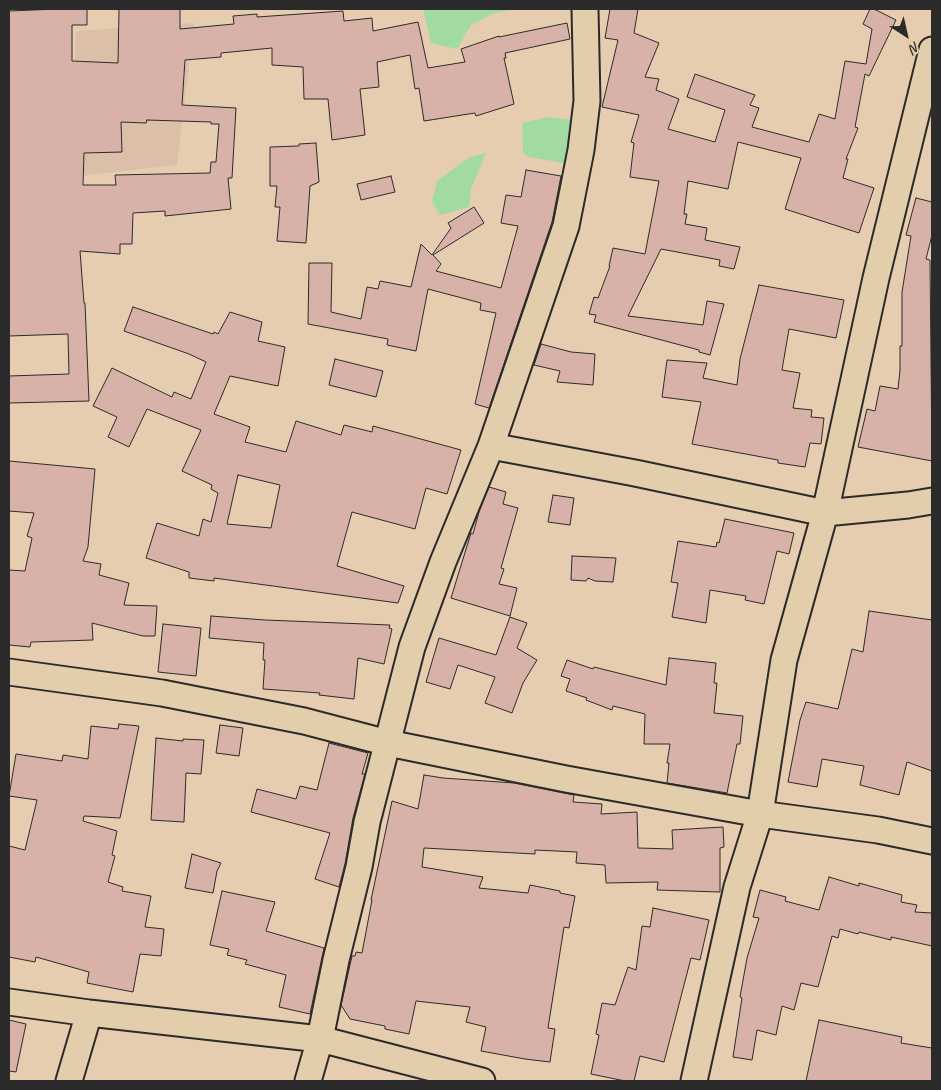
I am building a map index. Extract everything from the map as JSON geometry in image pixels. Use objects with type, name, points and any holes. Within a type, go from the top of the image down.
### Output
[{"type":"street","points":[[308,1081],[320,1039],[336,960],[359,867],[367,822],[412,647],[443,562],[491,446],[566,226],[581,150],[588,100],[585,9]]},
{"type":"street","points":[[694,1081],[736,887],[760,814],[784,660],[825,513],[876,278],[932,50]]},
{"type":"street","points":[[491,446],[635,473],[825,513],[920,503],[932,512]]},
{"type":"street","points":[[9,672],[162,693],[304,721],[388,743],[566,779],[760,814],[878,830],[932,841]]},
{"type":"street","points":[[9,1002],[320,1039],[477,1081]]},
{"type":"street","points":[[69,1081],[89,1013]]},
{"type":"shaded area","points":[[194,23],[177,165],[71,177],[76,31]]},
{"type":"shaded area","points":[[71,177],[68,239],[9,242],[9,178]]},
{"type":"green space","points":[[423,9],[517,9],[494,13],[471,25],[457,49],[431,43]]},
{"type":"green space","points":[[549,117],[572,120],[581,132],[564,172],[563,163],[529,157],[523,152],[522,123]]},
{"type":"green space","points":[[486,153],[471,189],[469,207],[440,215],[432,201],[437,181],[470,157]]},
{"type":"building","points":[[87,9],[87,25],[72,25],[72,61],[118,63],[119,9],[180,9],[180,29],[234,24],[233,16],[257,14],[257,17],[343,11],[344,21],[372,18],[373,31],[418,22],[428,68],[465,62],[461,49],[499,36],[567,23],[570,39],[505,53],[506,58],[504,58],[514,104],[476,116],[475,113],[424,121],[419,88],[415,89],[410,55],[377,62],[379,87],[360,89],[365,135],[332,140],[328,99],[304,99],[303,67],[272,65],[272,48],[221,53],[221,57],[185,60],[182,105],[236,108],[232,178],[228,178],[231,209],[165,216],[165,211],[133,213],[132,244],[120,244],[120,254],[80,251],[85,303],[89,401],[9,403],[9,376],[69,374],[68,334],[9,336],[9,11]],"holes":[[[147,120],[211,122],[211,124],[219,124],[216,162],[211,162],[210,173],[115,175],[116,185],[83,185],[84,153],[122,152],[121,122],[146,123]]]},
{"type":"building","points":[[610,9],[638,9],[634,33],[659,43],[645,77],[659,79],[656,90],[679,99],[668,129],[715,142],[725,110],[687,97],[695,74],[755,95],[750,105],[759,108],[752,127],[809,142],[819,114],[835,119],[845,61],[866,64],[872,29],[863,24],[870,9],[874,9],[896,20],[869,76],[865,74],[855,127],[858,128],[846,159],[848,159],[843,178],[874,188],[859,233],[785,209],[801,158],[738,142],[728,189],[688,181],[684,214],[687,214],[685,224],[707,228],[705,240],[740,247],[734,269],[719,266],[720,260],[661,249],[628,316],[703,325],[707,301],[724,304],[710,355],[699,352],[699,350],[594,322],[596,315],[589,314],[594,297],[598,298],[610,266],[613,248],[645,254],[659,181],[630,177],[634,143],[631,142],[639,115],[602,107],[618,40],[605,38]]},
{"type":"building","points":[[316,143],[319,182],[310,186],[306,243],[277,241],[280,207],[275,207],[277,186],[270,186],[270,147],[299,146],[299,144]]},
{"type":"building","points":[[526,170],[561,176],[552,222],[489,408],[475,404],[496,313],[480,310],[481,303],[428,289],[416,351],[387,345],[388,339],[308,324],[309,263],[332,263],[331,312],[361,319],[367,287],[378,289],[380,281],[411,287],[421,244],[432,255],[451,228],[448,223],[474,207],[484,223],[433,255],[441,264],[436,271],[501,288],[518,226],[501,223],[506,195],[521,197]]},
{"type":"building","points":[[391,176],[395,192],[361,200],[357,184]]},
{"type":"building","points":[[916,198],[932,202],[932,235],[926,259],[930,260],[932,461],[858,447],[867,409],[875,411],[880,386],[898,389],[900,346],[902,346],[902,292],[911,236],[906,235]]},
{"type":"building","points":[[759,285],[844,300],[836,338],[789,329],[782,370],[800,373],[793,408],[812,410],[811,417],[824,418],[821,444],[810,443],[805,467],[692,444],[701,402],[662,397],[667,360],[707,363],[703,378],[737,385],[740,359]]},
{"type":"building","points":[[133,307],[213,334],[214,332],[218,334],[230,312],[262,322],[258,341],[285,347],[278,386],[230,376],[214,414],[250,427],[245,442],[286,452],[296,421],[341,435],[344,425],[372,432],[373,426],[461,450],[447,494],[426,488],[415,529],[352,512],[337,566],[404,586],[398,603],[214,578],[214,581],[189,578],[189,572],[146,558],[157,523],[199,536],[203,519],[211,522],[218,493],[211,489],[212,485],[182,471],[201,430],[147,409],[129,447],[108,437],[117,417],[93,406],[112,368],[172,397],[174,392],[191,399],[206,362],[124,331]],"holes":[[[238,475],[280,485],[271,528],[227,524]]]},
{"type":"building","points":[[541,344],[571,352],[595,354],[593,385],[557,382],[560,371],[534,365]]},
{"type":"building","points":[[335,359],[383,371],[376,397],[329,385]]},
{"type":"building","points":[[9,461],[95,469],[88,547],[83,561],[101,564],[99,575],[129,583],[124,605],[157,606],[155,636],[143,636],[92,623],[93,640],[31,642],[30,647],[9,645],[9,570],[25,571],[32,538],[27,536],[34,513],[9,511]]},
{"type":"building","points":[[489,487],[506,492],[503,504],[518,508],[501,568],[504,569],[499,584],[517,588],[510,616],[451,598],[471,533],[473,534]]},
{"type":"building","points":[[553,495],[574,498],[570,525],[548,522]]},
{"type":"building","points":[[725,519],[794,533],[789,554],[777,551],[764,604],[745,600],[746,596],[710,590],[706,623],[672,617],[678,583],[671,582],[678,541],[716,547],[717,542],[719,543]]},
{"type":"building","points":[[572,556],[616,558],[613,582],[595,581],[588,578],[586,581],[571,580]]},
{"type":"building","points":[[869,611],[932,620],[932,771],[907,762],[899,795],[860,785],[864,766],[822,759],[817,787],[788,782],[800,720],[806,702],[838,709],[852,649],[863,652]]},
{"type":"building","points":[[211,616],[390,625],[389,628],[392,629],[384,664],[358,658],[354,699],[319,695],[320,693],[263,689],[264,643],[209,638]]},
{"type":"building","points":[[510,617],[527,623],[517,648],[537,660],[523,683],[512,713],[485,703],[495,677],[458,665],[450,689],[426,682],[439,638],[496,655]]},
{"type":"building","points":[[163,624],[201,628],[196,676],[158,672]]},
{"type":"building","points":[[669,658],[716,663],[714,683],[717,683],[714,713],[743,716],[740,744],[737,744],[727,793],[667,783],[669,763],[667,763],[670,744],[644,744],[645,714],[613,706],[612,710],[586,700],[587,698],[566,691],[570,679],[561,676],[567,660],[593,669],[594,667],[666,685]]},
{"type":"building","points":[[119,724],[139,726],[120,818],[84,816],[83,821],[117,831],[112,855],[115,856],[108,882],[123,887],[122,891],[151,896],[145,927],[164,929],[161,956],[140,954],[133,992],[87,983],[89,972],[36,957],[35,962],[9,957],[9,846],[25,850],[37,800],[9,796],[16,754],[62,761],[63,755],[88,759],[91,726],[118,729]]},
{"type":"building","points":[[220,725],[243,728],[239,756],[216,753]]},
{"type":"building","points":[[156,738],[183,741],[183,739],[204,740],[201,774],[186,773],[184,822],[151,820]]},
{"type":"building","points":[[329,743],[368,753],[362,774],[365,774],[353,818],[339,887],[315,879],[330,833],[251,812],[257,789],[296,799],[300,786],[317,790]]},
{"type":"building","points":[[424,775],[514,783],[574,795],[573,802],[602,804],[601,814],[637,812],[638,848],[673,849],[672,830],[723,827],[724,847],[720,848],[720,892],[657,890],[658,882],[606,883],[605,865],[576,863],[577,852],[535,850],[535,854],[424,848],[422,867],[483,877],[479,888],[528,893],[530,885],[575,896],[569,928],[564,927],[548,1028],[555,1029],[550,1062],[481,1051],[486,1027],[466,1022],[470,1007],[416,1001],[409,1034],[385,1029],[385,1026],[350,1019],[341,1005],[352,956],[355,956],[356,952],[362,953],[392,801],[418,809]]},
{"type":"building","points":[[192,854],[221,863],[217,871],[213,893],[185,888]]},
{"type":"building","points":[[829,877],[859,886],[859,883],[902,895],[901,902],[917,905],[915,912],[932,913],[932,946],[891,937],[891,940],[859,932],[858,934],[840,929],[838,938],[832,936],[818,987],[801,983],[794,1010],[782,1006],[776,1035],[757,1030],[752,1060],[733,1057],[747,958],[759,918],[753,917],[760,890],[786,897],[785,901],[819,910]]},
{"type":"building","points":[[222,891],[275,902],[266,931],[324,948],[310,1014],[279,1007],[286,975],[245,964],[247,960],[227,955],[229,949],[210,945]]},
{"type":"building","points":[[653,908],[709,920],[700,960],[691,958],[664,1062],[640,1056],[634,1081],[591,1074],[599,1035],[596,1034],[602,1003],[615,1005],[628,967],[636,970],[642,926],[650,927]]},
{"type":"building","points":[[9,1020],[26,1024],[16,1072],[9,1071]]},
{"type":"building","points":[[819,1020],[902,1037],[901,1043],[932,1048],[932,1081],[806,1081]]}]
